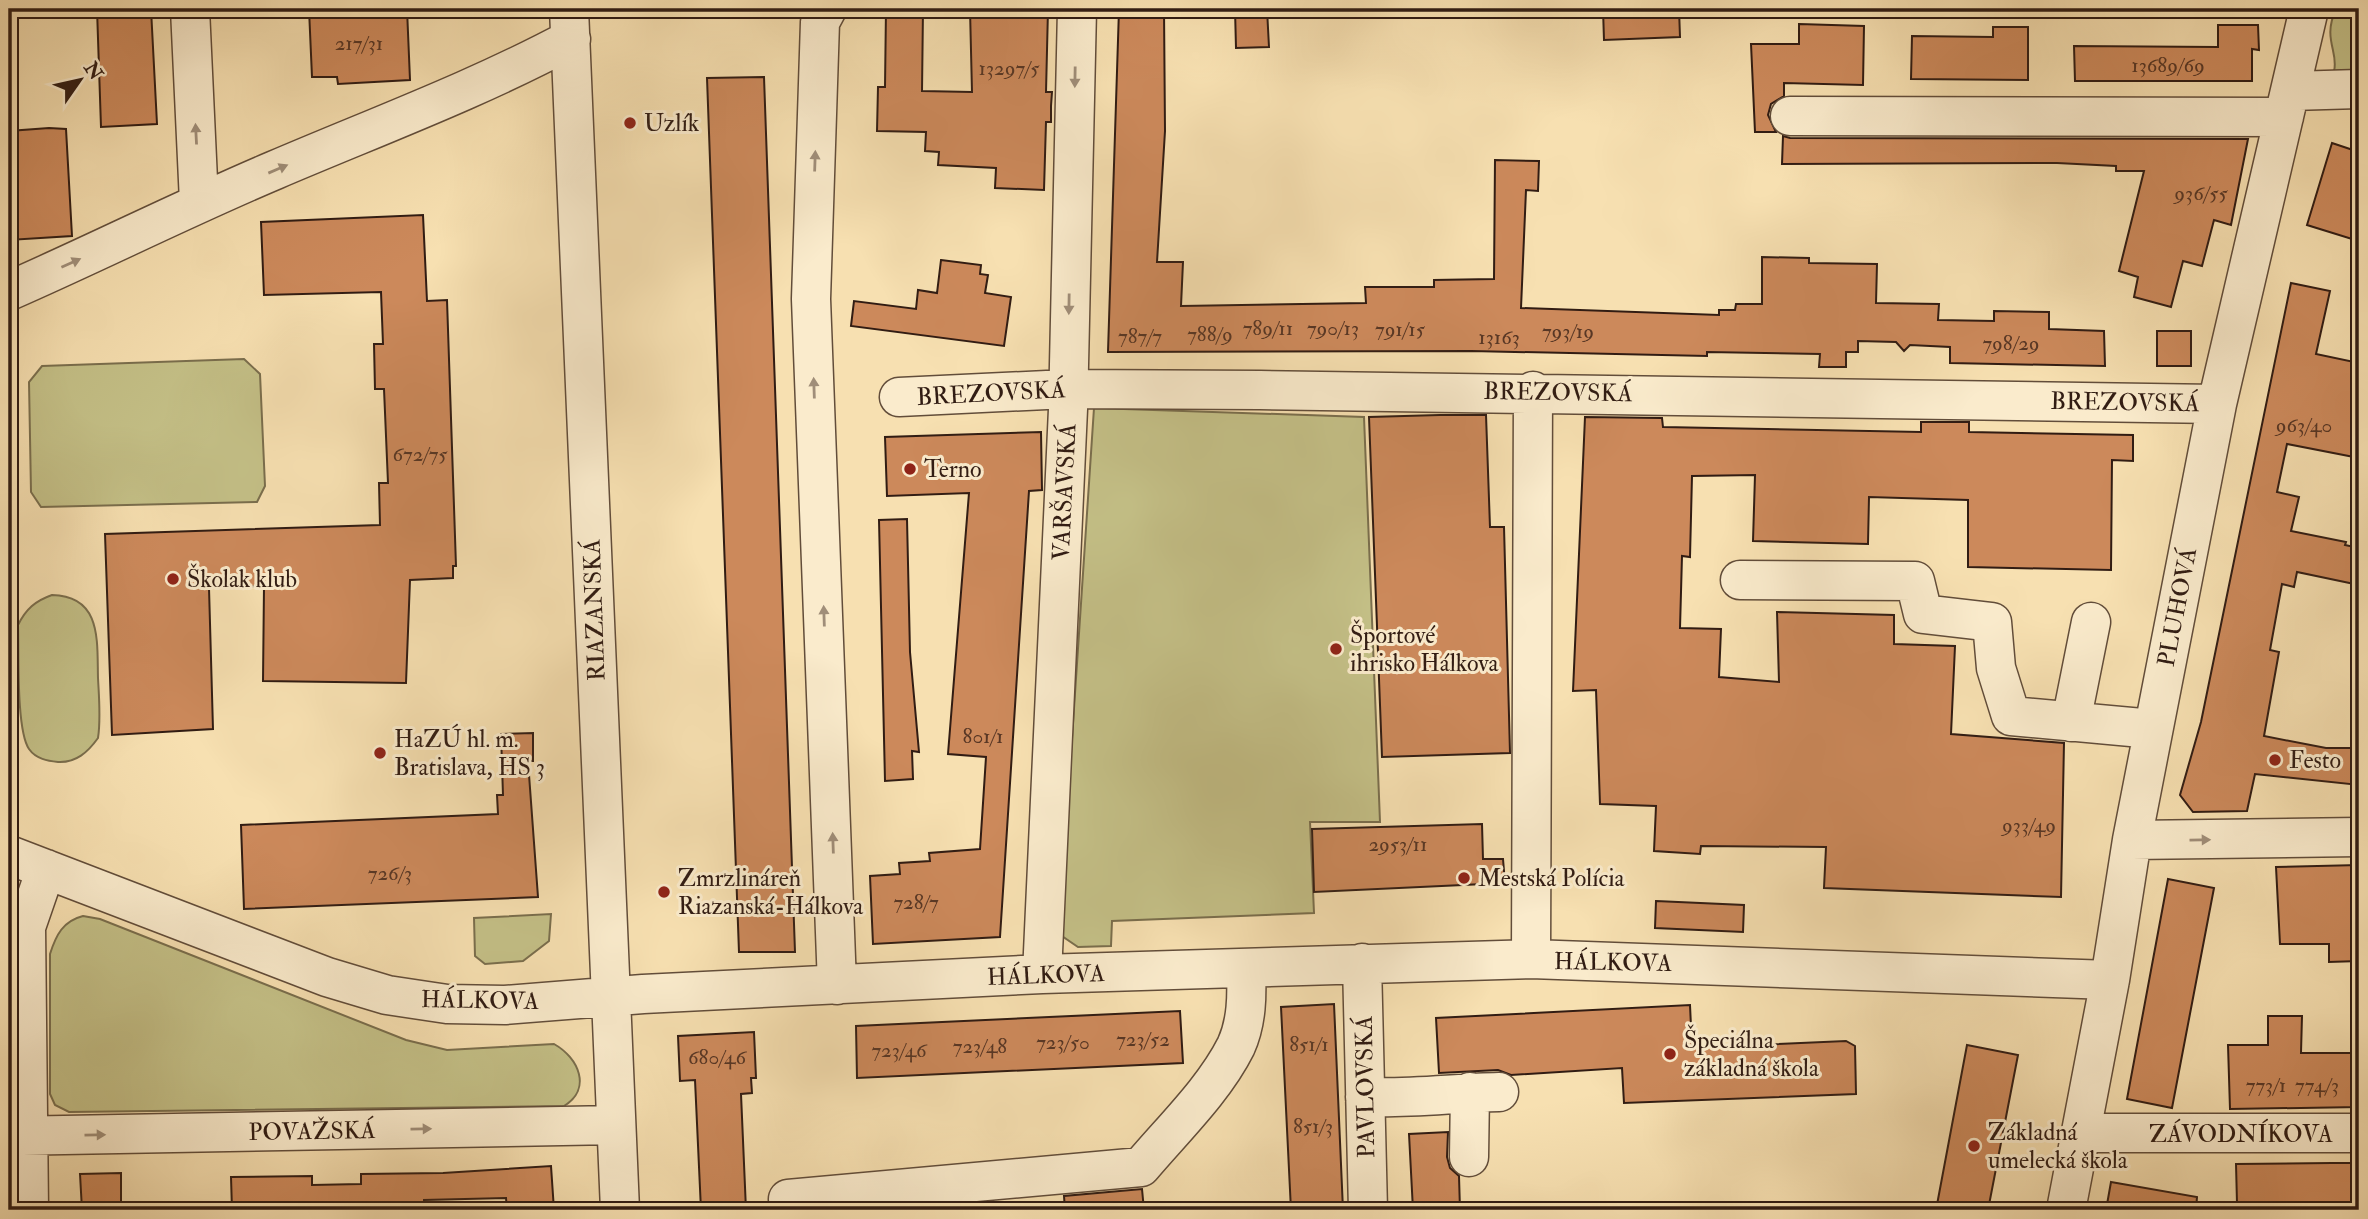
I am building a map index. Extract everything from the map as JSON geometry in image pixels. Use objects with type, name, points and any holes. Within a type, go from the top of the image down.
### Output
[{"type":"street","points":[[190,9],[199,202]]},
{"type":"street","points":[[827,9],[820,23],[811,299],[837,985]]},
{"type":"street","name":"VARŠAVSKÁ","points":[[1042,974],[1067,389],[1077,9]]},
{"type":"street","name":"PLUHOVÁ","points":[[2066,1210],[2110,980],[2132,840],[2217,404],[2309,9]]},
{"type":"street","points":[[9,291],[128,238],[199,202],[465,89],[570,24]]},
{"type":"street","name":"RIAZANSKÁ","points":[[570,24],[620,1210]]},
{"type":"street","points":[[1790,117],[2288,104],[2359,89]]},
{"type":"street","name":"BREZOVSKÁ","points":[[899,397],[1067,389],[1533,391],[2217,404]]},
{"type":"street","points":[[1531,959],[1533,391]]},
{"type":"street","points":[[1740,580],[1915,581],[1923,614],[1992,622],[1996,668],[2011,716],[2153,729]]},
{"type":"street","points":[[2071,722],[2091,622]]},
{"type":"street","points":[[2132,840],[2359,837]]},
{"type":"street","name":"HÁLKOVA","points":[[9,855],[327,977],[387,995],[447,1004],[505,1005],[1042,974],[1246,970],[1362,963],[1531,959],[2110,980]]},
{"type":"street","points":[[29,1210],[18,1136],[26,927],[47,869]]},
{"type":"street","name":"PAVLOVSKÁ","points":[[1362,963],[1368,1210]]},
{"type":"street","points":[[789,1210],[788,1199],[1141,1167],[1206,1089],[1236,1045],[1247,1003],[1246,970]]},
{"type":"street","points":[[1365,1097],[1408,1099],[1484,1092],[1469,1157]]},
{"type":"street","name":"POVAŽSKÁ","points":[[18,1136],[616,1125]]},
{"type":"street","name":"ZÁVODNÍKOVA","points":[[2081,1133],[2359,1133]]},
{"type":"shaded area","points":[[2336,9],[2359,9],[2359,75],[2334,71],[2330,29]]},
{"type":"shaded area","points":[[244,359],[260,374],[265,486],[257,502],[41,507],[31,492],[29,382],[42,366]]},
{"type":"shaded area","points":[[1094,408],[1364,417],[1380,822],[1310,822],[1314,913],[1112,921],[1111,946],[1078,947],[1059,934]]},
{"type":"shaded area","points":[[52,595],[68,597],[80,603],[88,612],[96,636],[100,716],[98,738],[81,756],[64,762],[42,759],[29,749],[20,708],[18,625],[32,606]]},
{"type":"shaded area","points":[[551,914],[549,941],[523,961],[485,964],[475,956],[474,918]]},
{"type":"shaded area","points":[[83,916],[100,919],[406,1040],[447,1050],[554,1044],[576,1065],[580,1083],[578,1091],[564,1106],[69,1112],[55,1105],[50,1094],[50,954],[65,925]]},
{"type":"building","points":[[97,9],[151,9],[157,124],[101,127]]},
{"type":"building","points":[[309,9],[407,9],[410,80],[338,84],[337,77],[312,77]]},
{"type":"building","points":[[886,9],[923,9],[922,91],[972,92],[970,9],[1048,9],[1046,92],[1052,92],[1051,122],[1046,122],[1044,190],[995,188],[996,168],[938,165],[939,152],[925,151],[926,132],[877,131],[878,87],[885,87]]},
{"type":"building","points":[[1119,9],[1164,9],[1165,131],[1157,262],[1183,262],[1181,306],[1366,303],[1365,287],[1434,287],[1434,280],[1494,279],[1495,160],[1539,161],[1538,191],[1526,190],[1521,308],[1719,315],[1719,310],[1735,310],[1736,304],[1762,304],[1762,257],[1809,258],[1809,263],[1877,264],[1876,303],[1939,304],[1938,320],[1994,321],[1994,311],[2049,312],[2049,329],[2104,331],[2105,366],[1950,363],[1950,347],[1910,345],[1904,351],[1896,342],[1858,341],[1858,352],[1846,352],[1846,367],[1819,367],[1820,354],[1707,352],[1707,356],[1471,351],[1108,352]]},
{"type":"building","points":[[1235,9],[1267,9],[1269,47],[1236,48]]},
{"type":"building","points":[[1603,9],[1679,9],[1680,37],[1604,40]]},
{"type":"building","points":[[1799,24],[1864,26],[1863,85],[1784,83],[1784,96],[1771,104],[1768,115],[1776,132],[1755,132],[1751,44],[1799,44]]},
{"type":"building","points":[[2218,25],[2258,25],[2259,50],[2252,49],[2252,81],[2075,81],[2074,46],[2218,47]]},
{"type":"building","points":[[1993,27],[2028,27],[2028,80],[1911,79],[1912,36],[1993,37]]},
{"type":"building","points":[[764,77],[795,952],[739,952],[707,78]]},
{"type":"building","points":[[66,129],[72,236],[9,240],[9,131]]},
{"type":"building","points":[[1783,136],[2248,139],[2231,225],[2214,220],[2202,266],[2183,261],[2171,307],[2134,297],[2138,277],[2119,271],[2144,171],[2116,171],[2116,166],[2057,163],[1782,164]]},
{"type":"building","points":[[2332,143],[2359,152],[2359,215],[2352,239],[2307,225]]},
{"type":"building","points":[[423,215],[427,301],[447,300],[456,566],[453,566],[453,578],[410,580],[406,683],[263,681],[264,586],[209,588],[213,729],[112,735],[105,534],[380,525],[379,483],[388,483],[384,389],[375,389],[374,344],[383,344],[381,292],[264,295],[261,222]]},
{"type":"building","points":[[941,260],[981,265],[980,274],[988,275],[985,293],[1011,297],[1004,346],[851,326],[854,301],[916,309],[918,290],[937,293]]},
{"type":"building","points":[[2291,283],[2330,291],[2316,354],[2359,363],[2359,458],[2287,444],[2277,492],[2299,497],[2291,531],[2346,542],[2345,545],[2359,548],[2359,585],[2297,572],[2294,587],[2282,584],[2270,650],[2279,652],[2264,736],[2326,748],[2359,748],[2359,785],[2255,774],[2247,811],[2193,812],[2180,795],[2201,722]]},
{"type":"building","points":[[2157,331],[2191,331],[2191,366],[2157,366]]},
{"type":"building","points":[[1486,415],[1490,527],[1504,527],[1510,753],[1382,757],[1369,417]]},
{"type":"building","points":[[1585,417],[1662,418],[1663,427],[1921,432],[1921,422],[1969,422],[1969,432],[2133,435],[2133,461],[2112,460],[2111,570],[1968,567],[1968,500],[1869,497],[1868,544],[1753,541],[1755,475],[1692,476],[1690,557],[1682,556],[1680,628],[1721,629],[1719,677],[1779,682],[1777,612],[1894,615],[1894,644],[1955,646],[1951,734],[2064,743],[2061,897],[1824,888],[1826,847],[1701,846],[1700,854],[1654,851],[1656,806],[1600,804],[1596,690],[1573,691]]},
{"type":"building","points":[[1041,432],[1042,490],[1029,491],[1000,937],[873,944],[870,876],[900,874],[899,863],[930,861],[929,853],[980,849],[986,757],[948,754],[969,493],[887,496],[885,437]]},
{"type":"building","points":[[907,519],[910,652],[919,752],[912,751],[913,779],[885,781],[879,520]]},
{"type":"building","points":[[533,733],[533,761],[528,761],[538,897],[244,909],[241,825],[498,814],[497,795],[503,795],[501,734]]},
{"type":"building","points":[[1482,824],[1483,859],[1503,859],[1505,883],[1314,892],[1312,829]]},
{"type":"building","points":[[2359,865],[2359,961],[2329,962],[2329,944],[2280,944],[2276,867]]},
{"type":"building","points":[[2168,879],[2214,888],[2172,1108],[2127,1099]]},
{"type":"building","points":[[1656,901],[1744,905],[1743,932],[1655,928]]},
{"type":"building","points":[[1334,1004],[1343,1210],[1291,1210],[1281,1007]]},
{"type":"building","name":"Špeciálna základná škola","points":[[1690,1005],[1692,1048],[1846,1041],[1855,1046],[1856,1094],[1624,1103],[1622,1068],[1511,1075],[1498,1070],[1439,1073],[1436,1018]]},
{"type":"building","points":[[1180,1011],[1183,1063],[857,1078],[856,1026]]},
{"type":"building","points":[[2268,1016],[2302,1016],[2301,1053],[2359,1053],[2359,1107],[2230,1109],[2228,1045],[2268,1045]]},
{"type":"building","points":[[754,1032],[756,1078],[751,1078],[752,1093],[741,1094],[746,1210],[701,1210],[695,1080],[680,1081],[678,1036]]},
{"type":"building","name":"Základná umelecká škola","points":[[1967,1045],[2018,1055],[1988,1210],[1936,1210]]},
{"type":"building","points":[[1448,1132],[1447,1157],[1450,1168],[1459,1176],[1460,1210],[1413,1210],[1409,1134]]},
{"type":"building","points":[[2359,1163],[2359,1210],[2271,1210],[2271,1204],[2237,1203],[2236,1164]]},
{"type":"building","points":[[551,1166],[554,1210],[507,1210],[506,1198],[424,1200],[424,1210],[232,1210],[231,1177],[312,1176],[312,1185],[361,1184],[361,1174],[443,1173]]},
{"type":"building","points":[[121,1173],[121,1210],[82,1210],[80,1174]]},
{"type":"building","points":[[2111,1182],[2197,1197],[2196,1210],[2106,1210]]},
{"type":"building","points":[[1142,1189],[1144,1210],[1065,1210],[1064,1196]]},
{"type":"place","name":"Uzlík","points":[[630,123]]},
{"type":"place","name":"Terno","points":[[910,469]]},
{"type":"place","name":"Školak klub","points":[[173,579]]},
{"type":"place","name":"Športové ihrisko Hálkova","points":[[1336,649]]},
{"type":"place","name":"HaZÚ hl. m. Bratislava, HS 3","points":[[380,753]]},
{"type":"place","name":"Festo","points":[[2275,760]]},
{"type":"place","name":"Mestská Polícia","points":[[1464,878]]},
{"type":"place","name":"Zmrzlináreň Riazanská-Hálkova","points":[[664,892]]},
{"type":"place","name":"Špeciálna základná škola","points":[[1670,1054]]},
{"type":"place","name":"Základná umelecká škola","points":[[1974,1146]]}]
